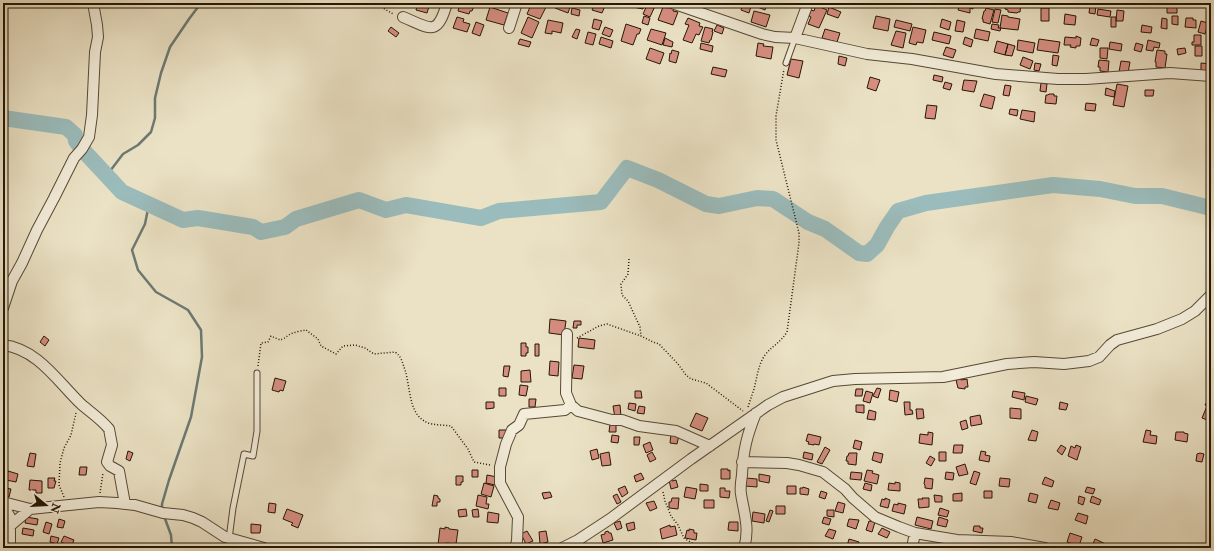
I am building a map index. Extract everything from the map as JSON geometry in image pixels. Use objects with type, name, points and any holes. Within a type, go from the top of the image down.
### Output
[{"type":"street","points":[[3,308],[12,281],[37,230],[74,158],[82,149],[88,137],[92,115],[95,52],[98,36],[93,3]]},
{"type":"street","points":[[403,17],[430,28],[436,27],[443,17],[447,3]]},
{"type":"street","points":[[510,28],[517,3]]},
{"type":"street","points":[[672,3],[762,34],[775,37],[795,38],[867,54],[912,59],[1003,74],[1058,79],[1170,74],[1211,76]]},
{"type":"street","points":[[795,38],[808,3]]},
{"type":"street","points":[[562,548],[578,540],[610,519],[751,415],[783,397],[833,381],[943,377],[1007,364],[1034,362],[1064,364],[1089,361],[1099,357],[1110,345],[1118,340],[1158,329],[1182,319],[1195,311],[1211,295]]},
{"type":"street","points":[[567,334],[566,384],[568,400],[578,411],[612,420],[622,420],[639,426],[676,431],[710,446]]},
{"type":"street","points":[[3,345],[10,346],[32,356],[50,370],[81,404],[109,429],[112,445],[107,462],[110,466],[119,471],[125,504]]},
{"type":"street","points":[[515,548],[517,541],[518,517],[500,483],[500,467],[506,444],[512,430],[519,425],[524,414],[565,410],[571,405]]},
{"type":"street","points":[[744,548],[747,534],[747,524],[741,493],[742,462],[744,444],[751,415]]},
{"type":"street","points":[[742,462],[787,463],[824,472],[875,517],[915,532],[957,540],[1011,542],[1045,548]]},
{"type":"street","points":[[3,502],[30,509],[99,502],[125,504],[193,518],[229,539],[264,548]]},
{"type":"street","points":[[3,505],[10,517],[10,548]]},
{"type":"street","points":[[10,526],[30,509]]},
{"type":"street","points":[[912,548],[915,532]]},
{"type":"lane","points":[[786,63],[795,38]]},
{"type":"lane","points":[[229,539],[233,508],[244,454],[253,456],[257,431],[257,373]]},
{"type":"path","points":[[377,3],[389,13],[403,17]]},
{"type":"path","points":[[567,351],[578,336],[599,326],[607,324],[641,336],[658,344],[691,379],[706,383],[751,415],[759,369],[764,356],[782,340],[786,332],[799,244],[798,233],[776,140],[776,116],[786,63]]},
{"type":"path","points":[[629,259],[628,274],[621,284],[622,295],[628,301],[640,327],[641,336]]},
{"type":"path","points":[[257,373],[261,343],[268,342],[271,336],[279,340],[285,339],[289,334],[306,330],[318,339],[320,346],[336,354],[343,346],[355,345],[365,348],[374,354],[395,352],[400,356],[404,363],[412,407],[416,414],[432,424],[451,426],[468,449],[474,462],[500,467]]},
{"type":"path","points":[[68,505],[59,485],[60,463],[77,411],[81,404]]},
{"type":"path","points":[[99,502],[102,475],[107,462]]},
{"type":"path","points":[[661,481],[665,501],[671,516],[678,525],[684,538],[700,548]]},
{"type":"building","points":[[418,3],[430,3],[427,13],[416,10]]},
{"type":"building","points":[[458,3],[472,3],[471,5],[474,6],[469,14],[458,11]]},
{"type":"building","points":[[530,3],[548,3],[540,19],[527,14]]},
{"type":"building","points":[[557,3],[571,4],[568,13],[555,8]]},
{"type":"building","points":[[595,3],[600,3],[605,6],[602,13],[592,10]]},
{"type":"building","points":[[633,3],[644,3],[643,9],[633,7]]},
{"type":"building","points":[[648,3],[656,4],[650,17],[643,14]]},
{"type":"building","points":[[743,3],[752,3],[749,13],[741,10]]},
{"type":"building","points":[[756,3],[767,3],[765,10],[755,6]]},
{"type":"building","points":[[960,3],[973,5],[973,9],[970,8],[970,13],[958,10]]},
{"type":"building","points":[[1006,3],[1021,3],[1020,12],[1008,12],[1008,10],[1005,9]]},
{"type":"building","points":[[816,5],[827,10],[819,28],[808,24],[811,17],[809,16],[811,10],[814,11]]},
{"type":"building","points":[[1090,5],[1096,5],[1095,14],[1089,13]]},
{"type":"building","points":[[1167,5],[1177,6],[1177,13],[1167,13]]},
{"type":"building","points":[[668,6],[674,8],[673,11],[678,12],[673,25],[658,20],[663,7],[668,8]]},
{"type":"building","points":[[490,7],[508,13],[504,25],[486,20]]},
{"type":"building","points":[[829,7],[841,12],[838,18],[827,14]]},
{"type":"building","points":[[572,8],[580,10],[579,16],[571,14]]},
{"type":"building","points":[[986,8],[994,10],[990,24],[983,22],[982,19]]},
{"type":"building","points":[[1041,8],[1049,8],[1049,21],[1041,21]]},
{"type":"building","points":[[995,9],[1001,10],[998,23],[992,22]]},
{"type":"building","points":[[1098,9],[1111,11],[1110,17],[1097,15]]},
{"type":"building","points":[[1117,10],[1124,11],[1123,21],[1116,21]]},
{"type":"building","points":[[754,11],[770,15],[766,27],[751,22]]},
{"type":"building","points":[[1065,14],[1076,16],[1075,25],[1064,24]]},
{"type":"building","points":[[1002,15],[1020,19],[1018,30],[1000,28]]},
{"type":"building","points":[[644,16],[650,18],[648,25],[642,23]]},
{"type":"building","points":[[876,16],[890,19],[888,31],[873,28]]},
{"type":"building","points":[[1172,16],[1178,16],[1178,25],[1172,24]]},
{"type":"building","points":[[457,17],[464,19],[463,22],[470,24],[467,32],[453,28]]},
{"type":"building","points":[[528,17],[539,22],[532,38],[521,33]]},
{"type":"building","points":[[1111,17],[1116,17],[1116,27],[1111,27]]},
{"type":"building","points":[[688,18],[700,23],[699,26],[703,27],[699,35],[696,34],[692,43],[683,40],[689,25],[685,24]]},
{"type":"building","points":[[1162,18],[1167,19],[1167,29],[1161,28]]},
{"type":"building","points":[[1186,18],[1193,18],[1193,20],[1196,20],[1196,28],[1185,27]]},
{"type":"building","points":[[594,19],[602,21],[599,30],[592,28]]},
{"type":"building","points":[[942,19],[951,22],[949,30],[940,27]]},
{"type":"building","points":[[548,20],[563,23],[561,33],[552,31],[552,34],[545,33]]},
{"type":"building","points":[[896,20],[912,24],[910,31],[894,27]]},
{"type":"building","points":[[957,20],[965,22],[963,32],[955,31]]},
{"type":"building","points":[[1201,21],[1208,23],[1205,34],[1198,32]]},
{"type":"building","points":[[476,22],[484,25],[480,36],[472,33]]},
{"type":"building","points":[[626,24],[641,29],[639,34],[637,34],[633,45],[621,41]]},
{"type":"building","points":[[992,24],[999,25],[998,28],[1001,28],[1000,31],[991,29]]},
{"type":"building","points":[[717,25],[724,28],[722,34],[714,31]]},
{"type":"building","points":[[1142,25],[1152,27],[1151,33],[1141,32]]},
{"type":"building","points":[[391,27],[399,33],[396,37],[388,31]]},
{"type":"building","points":[[605,27],[613,30],[610,37],[602,34]]},
{"type":"building","points":[[705,27],[713,29],[709,43],[701,41]]},
{"type":"building","points":[[913,27],[926,30],[923,43],[917,42],[916,45],[909,43]]},
{"type":"building","points":[[576,29],[580,30],[577,39],[572,37]]},
{"type":"building","points":[[651,29],[666,33],[662,45],[647,40]]},
{"type":"building","points":[[825,29],[840,33],[837,42],[822,38]]},
{"type":"building","points":[[976,29],[990,32],[988,41],[974,38]]},
{"type":"building","points":[[896,31],[906,33],[903,48],[891,45]]},
{"type":"building","points":[[588,32],[596,34],[593,45],[585,43]]},
{"type":"building","points":[[934,32],[951,36],[949,44],[932,40]]},
{"type":"building","points":[[1194,35],[1201,35],[1201,45],[1192,45],[1192,42],[1194,42]]},
{"type":"building","points":[[1076,36],[1081,38],[1080,46],[1076,46],[1076,48],[1070,47],[1071,45],[1064,45],[1065,37],[1076,38]]},
{"type":"building","points":[[601,37],[613,41],[611,48],[599,44]]},
{"type":"building","points":[[965,37],[973,40],[971,47],[963,44]]},
{"type":"building","points":[[665,38],[673,42],[672,47],[663,45]]},
{"type":"building","points":[[1092,38],[1099,40],[1097,46],[1090,45]]},
{"type":"building","points":[[520,39],[531,42],[529,47],[518,44]]},
{"type":"building","points":[[1039,39],[1060,42],[1058,53],[1037,50]]},
{"type":"building","points":[[1018,40],[1035,43],[1033,53],[1017,50]]},
{"type":"building","points":[[1148,40],[1160,43],[1159,48],[1154,47],[1153,51],[1146,50]]},
{"type":"building","points":[[997,41],[1008,44],[1005,55],[994,52]]},
{"type":"building","points":[[1110,42],[1122,44],[1121,51],[1109,49]]},
{"type":"building","points":[[701,43],[713,46],[712,52],[700,49]]},
{"type":"building","points":[[758,43],[764,44],[763,46],[773,47],[771,59],[756,56]]},
{"type":"building","points":[[1136,43],[1143,45],[1141,52],[1134,50]]},
{"type":"building","points":[[1008,44],[1015,46],[1012,56],[1005,55]]},
{"type":"building","points":[[1195,46],[1202,46],[1202,56],[1195,56]]},
{"type":"building","points":[[946,47],[956,50],[953,58],[943,55]]},
{"type":"building","points":[[650,48],[664,53],[660,64],[646,59]]},
{"type":"building","points":[[1100,48],[1108,48],[1107,59],[1100,58]]},
{"type":"building","points":[[1185,48],[1186,53],[1178,55],[1177,49]]},
{"type":"building","points":[[672,50],[679,52],[676,63],[669,61]]},
{"type":"building","points":[[1157,50],[1165,51],[1165,54],[1167,54],[1165,68],[1156,67],[1155,62]]},
{"type":"building","points":[[1053,55],[1059,56],[1057,66],[1052,65]]},
{"type":"building","points":[[839,56],[847,58],[845,66],[838,64]]},
{"type":"building","points":[[1023,57],[1033,61],[1030,69],[1020,65]]},
{"type":"building","points":[[791,59],[803,61],[799,78],[787,75]]},
{"type":"building","points":[[1099,60],[1109,61],[1108,72],[1100,71],[1100,67],[1098,67]]},
{"type":"building","points":[[1121,61],[1130,62],[1128,73],[1119,72]]},
{"type":"building","points":[[1035,63],[1041,64],[1039,71],[1034,70]]},
{"type":"building","points":[[1201,63],[1211,64],[1211,71],[1201,71]]},
{"type":"building","points":[[713,67],[727,70],[725,77],[711,74]]},
{"type":"building","points":[[934,75],[943,77],[942,82],[933,80]]},
{"type":"building","points":[[870,77],[880,80],[876,91],[867,88]]},
{"type":"building","points":[[964,80],[977,81],[974,92],[962,90]]},
{"type":"building","points":[[945,82],[952,84],[950,90],[943,88]]},
{"type":"building","points":[[1041,83],[1047,84],[1046,92],[1040,91]]},
{"type":"building","points":[[1117,84],[1128,86],[1124,107],[1113,105]]},
{"type":"building","points":[[1005,85],[1011,86],[1009,96],[1003,95]]},
{"type":"building","points":[[1106,88],[1115,91],[1114,97],[1105,95]]},
{"type":"building","points":[[1145,90],[1154,90],[1153,96],[1145,96]]},
{"type":"building","points":[[984,94],[995,97],[992,109],[980,106]]},
{"type":"building","points":[[1054,94],[1054,96],[1057,96],[1056,104],[1045,103],[1046,95]]},
{"type":"building","points":[[1086,103],[1096,104],[1095,111],[1085,110]]},
{"type":"building","points":[[927,105],[937,106],[935,119],[925,118]]},
{"type":"building","points":[[1010,109],[1018,110],[1017,116],[1009,114]]},
{"type":"building","points":[[1022,110],[1035,112],[1034,122],[1020,119]]},
{"type":"building","points":[[550,319],[566,321],[564,335],[549,333]]},
{"type":"building","points":[[574,321],[581,321],[581,325],[577,325],[577,328],[573,328]]},
{"type":"building","points":[[44,336],[49,340],[45,346],[40,342]]},
{"type":"building","points":[[579,338],[595,340],[594,349],[578,347]]},
{"type":"building","points":[[521,343],[526,343],[526,347],[528,347],[528,353],[526,353],[526,356],[521,356]]},
{"type":"building","points":[[535,344],[539,344],[539,356],[535,356]]},
{"type":"building","points":[[550,361],[559,362],[558,376],[549,375]]},
{"type":"building","points":[[574,365],[584,366],[582,379],[572,378]]},
{"type":"building","points":[[504,366],[510,366],[508,377],[503,376]]},
{"type":"building","points":[[530,370],[531,382],[521,382],[521,371]]},
{"type":"building","points":[[275,378],[286,381],[283,391],[280,390],[279,392],[272,390]]},
{"type":"building","points":[[967,379],[968,387],[965,387],[965,389],[958,388],[956,380]]},
{"type":"building","points":[[520,385],[528,386],[526,396],[519,395]]},
{"type":"building","points":[[499,388],[506,388],[506,396],[499,396]]},
{"type":"building","points":[[877,388],[881,389],[878,398],[873,396]]},
{"type":"building","points":[[856,389],[863,389],[862,396],[855,396]]},
{"type":"building","points":[[890,390],[899,392],[897,402],[889,400]]},
{"type":"building","points":[[635,391],[641,391],[642,398],[635,398]]},
{"type":"building","points":[[866,391],[873,393],[870,403],[863,401]]},
{"type":"building","points":[[1013,391],[1025,393],[1024,400],[1012,397]]},
{"type":"building","points":[[1026,396],[1038,399],[1036,405],[1025,402]]},
{"type":"building","points":[[529,399],[536,399],[535,407],[529,407]]},
{"type":"building","points":[[1208,400],[1211,401],[1210,421],[1202,418],[1207,406],[1205,405]]},
{"type":"building","points":[[486,402],[494,402],[494,408],[486,409]]},
{"type":"building","points":[[904,402],[910,402],[910,410],[912,410],[913,414],[905,415]]},
{"type":"building","points":[[1060,402],[1068,404],[1066,410],[1059,409]]},
{"type":"building","points":[[629,403],[636,404],[635,411],[628,409]]},
{"type":"building","points":[[620,405],[621,417],[615,418],[613,406]]},
{"type":"building","points":[[856,405],[864,405],[864,413],[856,412]]},
{"type":"building","points":[[639,406],[645,407],[644,414],[637,413]]},
{"type":"building","points":[[1010,408],[1021,409],[1021,419],[1010,418]]},
{"type":"building","points":[[916,409],[923,409],[924,418],[917,419]]},
{"type":"building","points":[[869,410],[876,412],[875,420],[867,419]]},
{"type":"building","points":[[696,413],[708,418],[702,431],[690,426]]},
{"type":"building","points":[[980,415],[982,424],[971,426],[970,417]]},
{"type":"building","points":[[966,420],[968,428],[962,430],[960,422]]},
{"type":"building","points":[[610,424],[616,425],[616,432],[609,432]]},
{"type":"building","points":[[499,430],[507,430],[507,438],[499,438]]},
{"type":"building","points":[[1032,430],[1038,432],[1036,441],[1028,440]]},
{"type":"building","points":[[1146,430],[1151,431],[1150,435],[1157,436],[1156,444],[1143,442]]},
{"type":"building","points":[[928,432],[933,433],[932,445],[919,443],[920,434],[928,435]]},
{"type":"building","points":[[1176,432],[1184,432],[1188,434],[1187,442],[1175,440]]},
{"type":"building","points":[[671,434],[679,435],[677,444],[670,443]]},
{"type":"building","points":[[808,434],[821,437],[819,445],[808,444],[809,442],[806,441]]},
{"type":"building","points":[[612,435],[619,436],[618,443],[611,442]]},
{"type":"building","points":[[634,437],[640,437],[639,445],[634,445]]},
{"type":"building","points":[[855,440],[862,442],[860,450],[853,448]]},
{"type":"building","points":[[650,442],[653,450],[646,453],[643,445]]},
{"type":"building","points":[[954,445],[963,445],[962,453],[953,453]]},
{"type":"building","points":[[1061,445],[1066,448],[1062,455],[1057,451]]},
{"type":"building","points":[[1076,445],[1081,447],[1077,460],[1068,456],[1071,446],[1075,448]]},
{"type":"building","points":[[825,447],[830,450],[822,464],[817,462]]},
{"type":"building","points":[[597,449],[599,458],[592,460],[590,451]]},
{"type":"building","points":[[128,451],[133,453],[130,461],[126,459]]},
{"type":"building","points":[[981,451],[986,452],[985,455],[990,456],[989,462],[979,460]]},
{"type":"building","points":[[609,452],[611,465],[602,466],[600,454]]},
{"type":"building","points":[[652,452],[656,459],[650,462],[647,455]]},
{"type":"building","points":[[804,452],[813,454],[812,460],[803,458]]},
{"type":"building","points":[[874,452],[883,454],[881,463],[872,460]]},
{"type":"building","points":[[939,452],[946,452],[946,461],[939,461]]},
{"type":"building","points":[[30,453],[36,454],[34,467],[27,466]]},
{"type":"building","points":[[849,453],[857,453],[856,465],[848,464],[848,461],[846,461]]},
{"type":"building","points":[[1197,454],[1204,454],[1202,462],[1196,461]]},
{"type":"building","points":[[930,456],[935,459],[931,466],[926,463]]},
{"type":"building","points":[[965,464],[968,474],[959,476],[956,467]]},
{"type":"building","points":[[80,467],[87,467],[86,475],[79,475]]},
{"type":"building","points":[[721,469],[728,469],[728,471],[730,470],[730,479],[721,479]]},
{"type":"building","points":[[472,470],[478,470],[478,477],[472,477]]},
{"type":"building","points":[[867,470],[873,471],[872,473],[879,475],[877,484],[864,481]]},
{"type":"building","points":[[8,471],[18,474],[16,482],[6,480]]},
{"type":"building","points":[[974,471],[980,473],[976,485],[970,483]]},
{"type":"building","points":[[851,472],[862,473],[861,480],[850,479]]},
{"type":"building","points":[[946,472],[954,473],[953,480],[945,479]]},
{"type":"building","points":[[641,473],[644,479],[636,482],[634,476]]},
{"type":"building","points":[[759,474],[770,476],[769,483],[759,481]]},
{"type":"building","points":[[487,475],[497,477],[495,485],[486,483]]},
{"type":"building","points":[[456,476],[463,476],[463,482],[461,482],[461,485],[456,485]]},
{"type":"building","points":[[1045,477],[1054,481],[1052,487],[1042,484]]},
{"type":"building","points":[[48,478],[55,478],[54,481],[56,481],[54,488],[48,488]]},
{"type":"building","points":[[746,478],[757,479],[757,487],[745,486]]},
{"type":"building","points":[[925,478],[933,479],[932,489],[925,488]]},
{"type":"building","points":[[1000,478],[1010,479],[1009,487],[999,486]]},
{"type":"building","points":[[671,479],[672,481],[676,480],[678,487],[671,489],[669,480]]},
{"type":"building","points":[[30,480],[42,481],[42,493],[36,493],[36,490],[29,490]]},
{"type":"building","points":[[895,482],[900,483],[900,491],[888,490],[889,483],[895,484]]},
{"type":"building","points":[[484,483],[494,486],[491,497],[481,494]]},
{"type":"building","points":[[865,483],[872,485],[871,491],[863,489]]},
{"type":"building","points":[[700,484],[708,485],[708,491],[700,491]]},
{"type":"building","points":[[625,486],[628,493],[622,497],[618,489]]},
{"type":"building","points":[[787,486],[796,486],[796,494],[787,494]]},
{"type":"building","points":[[686,487],[697,489],[695,499],[684,497]]},
{"type":"building","points":[[803,487],[809,489],[808,495],[800,494],[800,488]]},
{"type":"building","points":[[1087,487],[1095,489],[1093,494],[1085,492]]},
{"type":"building","points":[[5,488],[11,489],[9,497],[3,496]]},
{"type":"building","points":[[720,488],[725,488],[725,491],[730,491],[729,498],[720,497]]},
{"type":"building","points":[[821,491],[827,493],[825,499],[819,497]]},
{"type":"building","points":[[984,491],[992,491],[992,498],[984,498]]},
{"type":"building","points":[[550,492],[552,497],[544,499],[542,493]]},
{"type":"building","points":[[962,493],[962,501],[953,501],[953,494]]},
{"type":"building","points":[[1030,493],[1038,495],[1036,503],[1028,501]]},
{"type":"building","points":[[617,494],[621,502],[617,504],[613,496]]},
{"type":"building","points":[[434,495],[438,496],[440,499],[440,502],[437,502],[437,506],[432,506]]},
{"type":"building","points":[[478,495],[487,497],[486,504],[489,504],[488,509],[476,506]]},
{"type":"building","points":[[934,495],[942,496],[942,502],[935,502]]},
{"type":"building","points":[[1079,496],[1085,498],[1083,505],[1078,503]]},
{"type":"building","points":[[1092,496],[1101,500],[1099,505],[1090,502]]},
{"type":"building","points":[[672,498],[679,498],[678,509],[669,508],[669,502],[671,502]]},
{"type":"building","points":[[885,498],[890,500],[888,508],[880,506],[882,499],[885,500]]},
{"type":"building","points":[[922,498],[929,498],[929,507],[919,508],[918,499],[923,499]]},
{"type":"building","points":[[704,500],[714,500],[714,508],[704,508]]},
{"type":"building","points":[[1051,500],[1060,503],[1058,510],[1048,508]]},
{"type":"building","points":[[654,501],[657,508],[650,511],[646,503]]},
{"type":"building","points":[[838,502],[845,504],[843,513],[835,511]]},
{"type":"building","points":[[269,503],[276,504],[275,513],[268,512]]},
{"type":"building","points":[[898,503],[906,505],[904,514],[892,511],[894,504],[898,505]]},
{"type":"building","points":[[776,506],[785,506],[785,514],[776,514]]},
{"type":"building","points":[[940,508],[949,511],[947,517],[938,515]]},
{"type":"building","points":[[287,509],[303,515],[298,528],[291,525],[293,523],[283,519]]},
{"type":"building","points":[[466,509],[467,516],[459,517],[458,510]]},
{"type":"building","points":[[478,509],[479,517],[473,517],[472,510]]},
{"type":"building","points":[[770,510],[773,511],[769,522],[766,521]]},
{"type":"building","points":[[827,510],[834,510],[834,517],[827,516]]},
{"type":"building","points":[[488,512],[499,514],[498,523],[487,522]]},
{"type":"building","points":[[753,512],[765,514],[764,523],[752,521]]},
{"type":"building","points":[[1078,513],[1088,516],[1086,524],[1075,520]]},
{"type":"building","points":[[26,517],[38,519],[37,525],[25,523]]},
{"type":"building","points":[[824,517],[831,519],[829,525],[822,523]]},
{"type":"building","points":[[917,517],[933,521],[931,529],[915,525]]},
{"type":"building","points":[[939,517],[948,520],[946,527],[937,525]]},
{"type":"building","points":[[59,519],[65,521],[63,528],[57,527]]},
{"type":"building","points":[[849,519],[859,520],[856,529],[847,526]]},
{"type":"building","points":[[620,521],[622,528],[617,530],[614,523]]},
{"type":"building","points":[[869,521],[875,522],[872,532],[866,530]]},
{"type":"building","points":[[46,522],[52,524],[49,534],[43,532]]},
{"type":"building","points":[[634,522],[635,529],[628,531],[626,524]]},
{"type":"building","points":[[729,522],[738,522],[738,531],[728,530]]},
{"type":"building","points":[[251,524],[261,525],[260,533],[251,533]]},
{"type":"building","points":[[670,525],[670,527],[675,526],[677,535],[662,539],[660,529]]},
{"type":"building","points":[[974,526],[980,526],[980,528],[983,528],[982,533],[973,531]]},
{"type":"building","points":[[445,527],[458,530],[456,544],[446,543],[445,546],[438,545],[440,528],[445,529]]},
{"type":"building","points":[[23,528],[34,530],[33,536],[22,534]]},
{"type":"building","points":[[882,528],[890,532],[887,538],[878,534]]},
{"type":"building","points":[[689,529],[694,530],[694,533],[697,533],[696,540],[685,538],[687,530],[689,531]]},
{"type":"building","points":[[829,529],[836,531],[833,539],[825,536]]},
{"type":"building","points":[[527,531],[533,541],[526,544],[521,534]]},
{"type":"building","points":[[546,531],[548,542],[540,544],[539,532]]},
{"type":"building","points":[[608,531],[611,533],[613,540],[603,543],[601,535]]},
{"type":"building","points":[[1070,533],[1082,537],[1079,546],[1067,542]]},
{"type":"building","points":[[51,536],[59,538],[57,544],[50,542]]},
{"type":"building","points":[[64,536],[74,540],[71,547],[61,542]]},
{"type":"building","points":[[849,539],[859,542],[857,548],[847,546]]},
{"type":"building","points":[[1095,539],[1108,545],[1107,548],[1096,548],[1092,546]]},
{"type":"waterway","points":[[107,175],[123,154],[138,145],[151,132],[155,118],[155,98],[161,73],[170,47],[201,3]]},
{"type":"waterway","points":[[3,118],[66,127],[75,135],[76,141],[82,149],[122,192],[183,220],[198,218],[253,227],[261,232],[285,227],[296,219],[359,200],[386,210],[406,205],[481,218],[499,211],[601,202],[627,168],[658,180],[706,204],[719,206],[757,198],[773,199],[808,222],[825,229],[859,253],[867,254],[877,245],[898,211],[926,203],[1053,185],[1100,189],[1135,196],[1162,196],[1211,208]]},
{"type":"waterway","points":[[149,204],[145,224],[132,250],[138,270],[156,292],[188,310],[201,330],[202,357],[191,417],[169,480],[162,509]]},
{"type":"waterway","points":[[164,516],[171,535],[172,548]]}]
